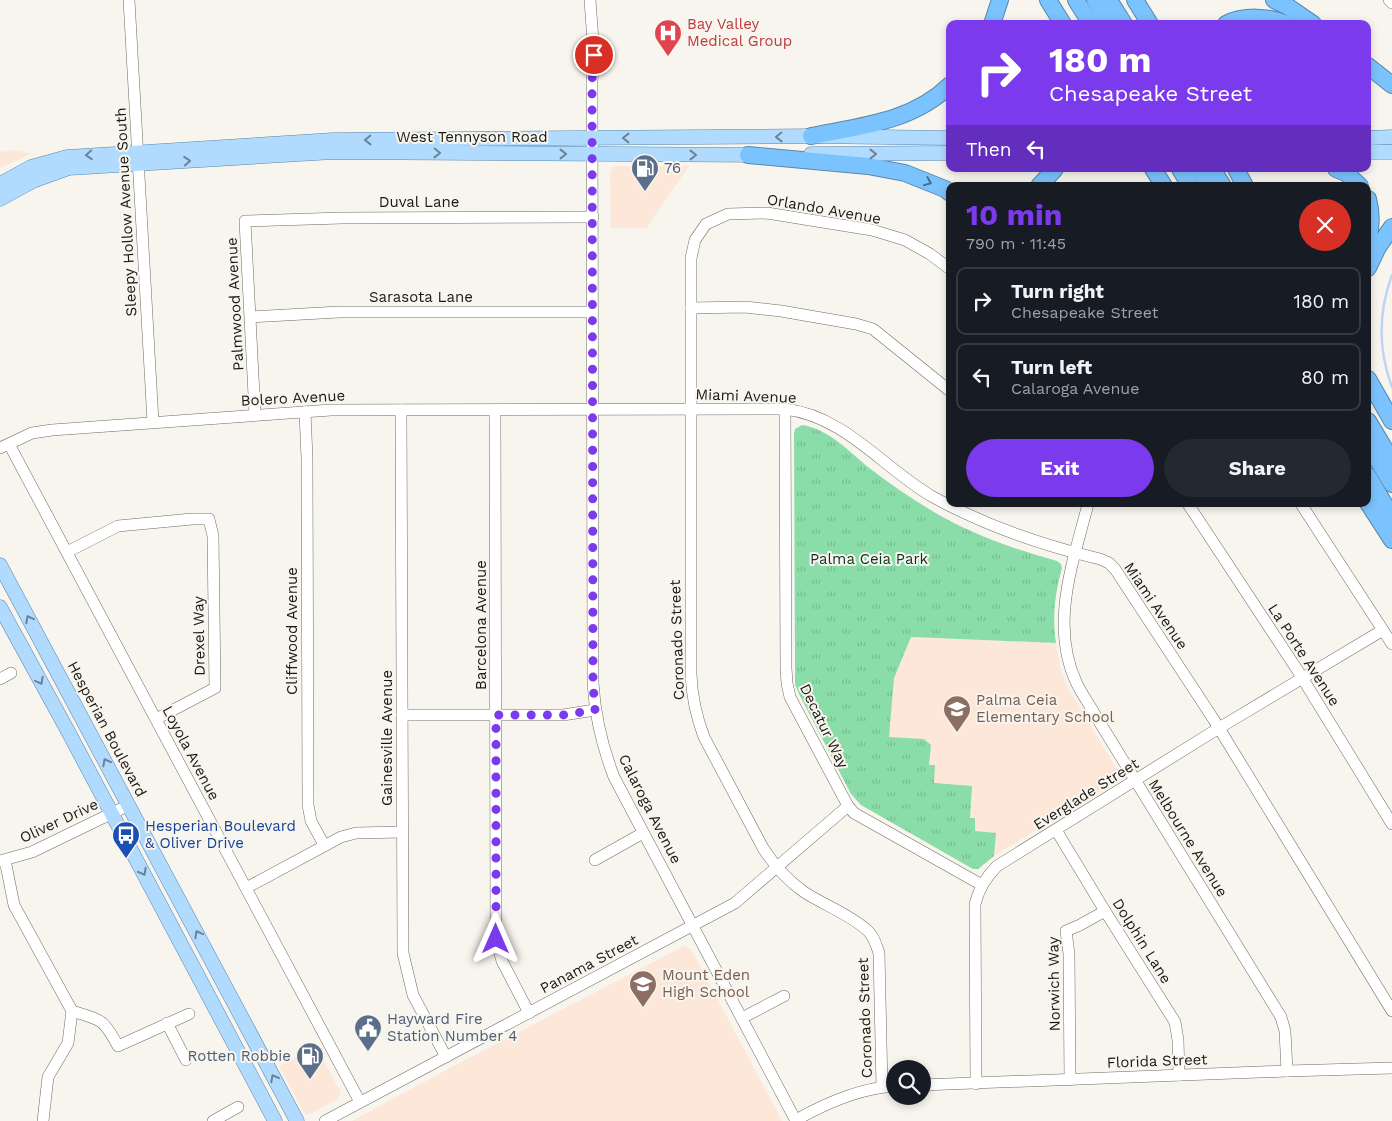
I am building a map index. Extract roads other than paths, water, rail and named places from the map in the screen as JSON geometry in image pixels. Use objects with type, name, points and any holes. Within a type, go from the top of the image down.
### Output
[{"type":"highway","points":[[993,20],[1000,0]]},
{"type":"highway","points":[[1048,0],[1060,20]]},
{"type":"highway","points":[[1076,0],[1088,20]]},
{"type":"highway","points":[[1095,0],[1108,20]]},
{"type":"highway","points":[[1109,0],[1122,20]]},
{"type":"highway","points":[[1135,0],[1148,20]]},
{"type":"highway","points":[[1274,0],[1288,6],[1307,20]]},
{"type":"highway","points":[[1241,20],[1249,18],[1275,20]]},
{"type":"highway","points":[[1371,68],[1392,85]]},
{"type":"highway","points":[[811,136],[880,124],[910,113],[946,88]]},
{"type":"highway","points":[[748,155],[868,166],[898,171],[946,190]]},
{"type":"highway","points":[[1043,182],[1052,172]]},
{"type":"highway","points":[[1344,172],[1356,182]]},
{"type":"highway","points":[[1371,212],[1371,228]]},
{"type":"highway","points":[[1371,262],[1378,247],[1392,227]]},
{"type":"highway","points":[[1371,376],[1380,398]]},
{"type":"highway","points":[[1371,384],[1392,421]]},
{"type":"highway","points":[[1371,426],[1392,461]]},
{"type":"highway","points":[[1371,449],[1392,484]]},
{"type":"highway","points":[[1371,481],[1392,516]]},
{"type":"highway","points":[[1371,507],[1392,540]]},
{"type":"main road","name":"West Tennyson Road","points":[[0,199],[33,181],[69,168],[138,158],[333,140],[811,136],[946,138]]},
{"type":"main road","points":[[1371,138],[1392,137]]},
{"type":"main road","name":"West Tennyson Road","points":[[0,184],[31,167],[67,157],[138,158],[333,152],[748,155],[946,154]]},
{"type":"main road","points":[[1371,152],[1392,152]]},
{"type":"main road","name":"Hesperian Boulevard","points":[[0,565],[297,1121]]},
{"type":"main road","points":[[0,607],[274,1121]]},
{"type":"street","name":"Sleepy Hollow Avenue South","points":[[129,0],[153,422]]},
{"type":"street","name":"Calaroga Avenue","points":[[590,0],[594,55],[592,81],[592,409],[593,683],[595,710],[607,759],[643,833],[796,1120]]},
{"type":"street","points":[[1389,0],[1392,4]]},
{"type":"street","name":"Orlando Avenue","points":[[695,240],[706,224],[717,218],[728,214],[767,213],[872,230],[905,240],[930,254],[946,266]]},
{"type":"street","name":"Duval Lane","points":[[245,221],[342,218],[593,217]]},
{"type":"street","name":"Palmwood Avenue","points":[[245,221],[255,414]]},
{"type":"street","name":"Coronado Street","points":[[695,240],[691,258],[690,675],[692,697],[704,737],[762,848],[782,875],[803,891],[847,916],[867,930],[875,940],[879,953],[882,1087]]},
{"type":"street","points":[[691,308],[745,307],[780,311],[856,324],[873,329],[946,387]]},
{"type":"street","name":"Sarasota Lane","points":[[251,317],[339,312],[592,312]]},
{"type":"street","name":"Bolero Avenue","points":[[4,446],[32,433],[52,430],[255,414],[401,410],[592,409]]},
{"type":"street","name":"Miami Avenue","points":[[592,409],[785,409],[798,411],[834,424],[893,470],[946,504]]},
{"type":"street","name":"Decatur Way","points":[[785,409],[786,683],[790,698],[848,806],[854,813],[982,885]]},
{"type":"street","name":"Gainesville Avenue","points":[[401,410],[404,962],[413,995],[446,1057]]},
{"type":"street","name":"Barcelona Avenue","points":[[495,410],[496,939],[502,961],[529,1013]]},
{"type":"street","name":"Cliffwood Avenue","points":[[305,412],[307,458],[308,805],[311,821],[324,845]]},
{"type":"street","name":"Loyola Avenue","points":[[4,446],[67,552],[360,1102]]},
{"type":"street","name":"Miami Avenue","points":[[952,507],[1012,534],[1100,559],[1109,563],[1115,569],[1219,728],[1392,1011]]},
{"type":"street","name":"Melbourne Avenue","points":[[1087,507],[1066,598],[1064,634],[1068,659],[1077,684],[1281,1017],[1285,1031],[1286,1070]]},
{"type":"street","name":"La Porte Avenue","points":[[1190,507],[1302,678],[1392,824]]},
{"type":"street","points":[[1303,507],[1392,644]]},
{"type":"street","name":"Drexel Way","points":[[67,552],[118,526],[209,519],[213,536],[215,688],[156,719]]},
{"type":"street","name":"Everglade Street","points":[[976,1084],[975,904],[988,875],[997,866],[1219,728],[1383,630]]},
{"type":"street","points":[[0,679],[11,673]]},
{"type":"street","points":[[402,715],[563,715],[595,710]]},
{"type":"street","name":"Oliver Drive","points":[[3,861],[32,852],[129,805]]},
{"type":"street","name":"Panama Street","points":[[325,1121],[735,903],[848,806]]},
{"type":"street","name":"Dolphin Lane","points":[[1056,830],[1104,911],[1175,1022],[1178,1040],[1179,1075]]},
{"type":"street","points":[[246,888],[341,837],[356,833],[402,832]]},
{"type":"street","points":[[595,860],[643,833]]},
{"type":"street","points":[[3,861],[14,905],[72,1011],[68,1043],[48,1077],[43,1121]]},
{"type":"street","name":"Norwich Way","points":[[1070,1080],[1069,954],[1066,931],[1104,911]]},
{"type":"street","points":[[742,1018],[784,996]]},
{"type":"street","points":[[72,1011],[101,1021],[106,1025],[118,1046],[189,1014]]},
{"type":"street","points":[[167,1024],[186,1060]]},
{"type":"street","name":"Florida Street","points":[[931,1086],[1286,1070],[1392,1068]]},
{"type":"street","points":[[796,1120],[840,1098],[886,1087]]},
{"type":"street","points":[[213,1121],[238,1107]]},
{"type":"waterway","points":[[1392,275],[1387,289],[1382,317],[1382,345],[1387,373],[1392,387]]},
{"type":"place","name":"Bay Valley Medical Group","points":[[668,57]]},
{"type":"place","name":"76","points":[[645,192]]},
{"type":"place","name":"Palma Ceia Elementary School","points":[[957,733]]},
{"type":"place","name":"Hesperian Boulevard & Oliver Drive","points":[[126,859]]},
{"type":"place","name":"Mount Eden High School","points":[[643,1008]]},
{"type":"place","name":"Hayward Fire Station Number 4","points":[[368,1052]]},
{"type":"place","name":"Rotten Robbie","points":[[310,1080]]},
{"type":"park label","name":"Palma Ceia Park","points":[[869,559]]}]
